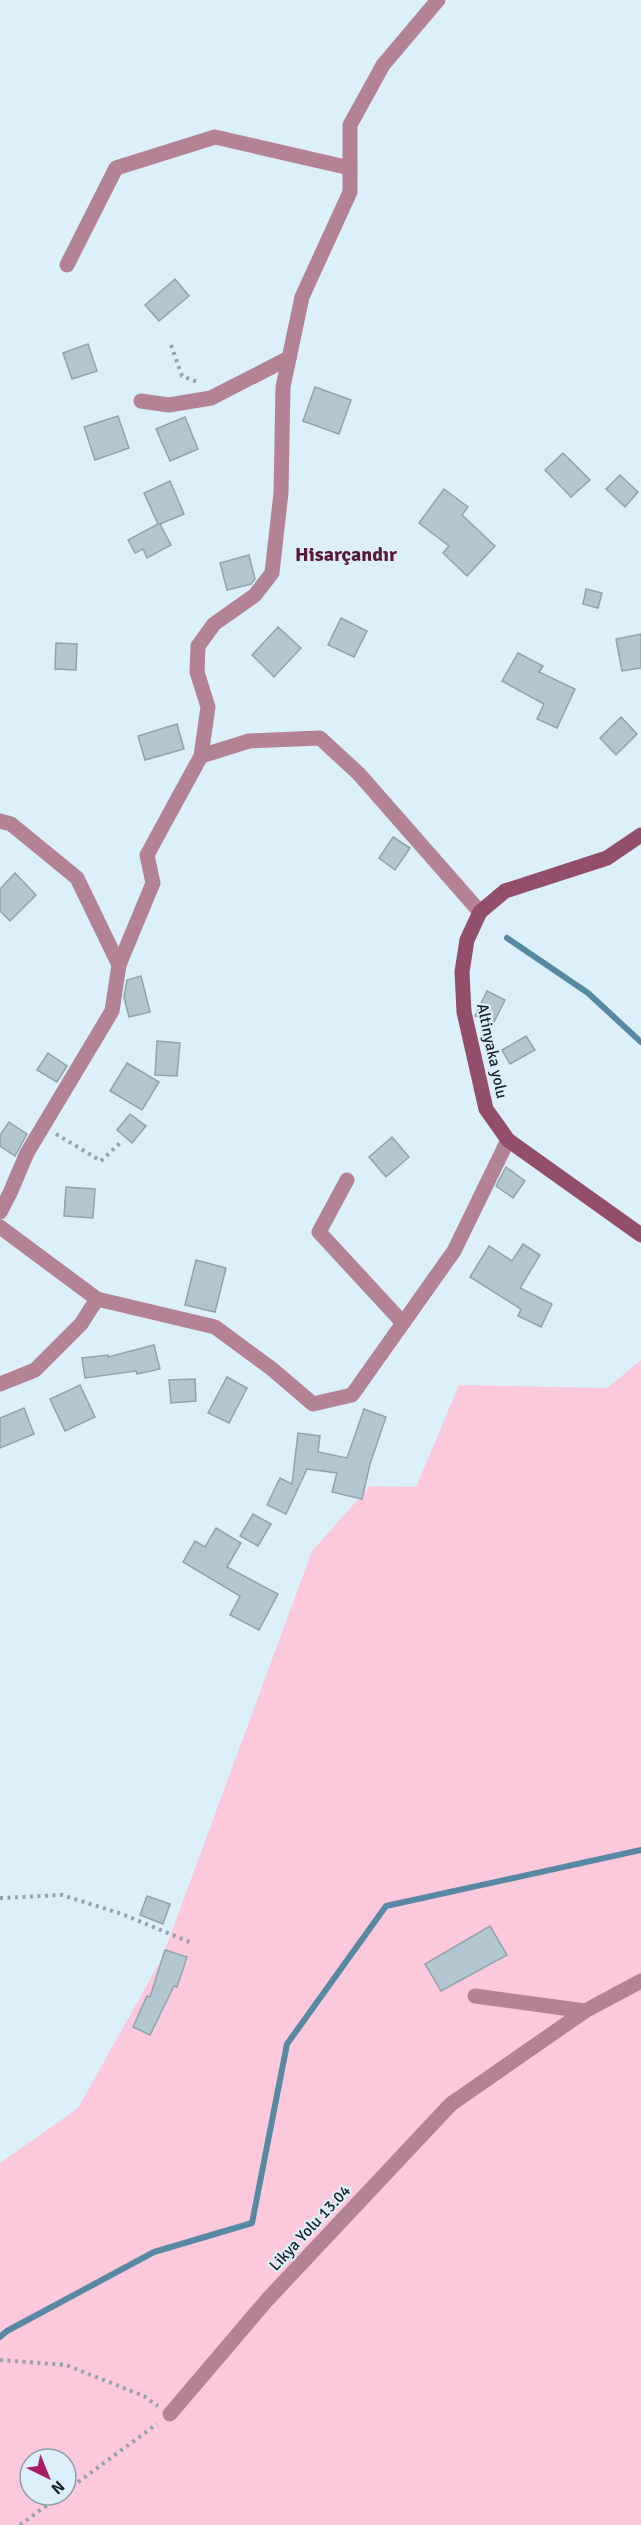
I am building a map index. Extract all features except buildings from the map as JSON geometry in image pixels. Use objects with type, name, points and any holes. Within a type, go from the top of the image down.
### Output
[{"type":"main road","name":"Altinyaka yolu","points":[[641,835],[607,858],[505,891],[480,912],[467,940],[462,972],[464,1012],[486,1109],[508,1140],[641,1234]]},
{"type":"street","points":[[0,1212],[27,1153],[112,1011],[118,964],[153,883],[147,855],[201,756],[208,706],[197,672],[198,646],[214,624],[255,595],[272,573],[281,493],[283,387],[302,297],[350,192],[350,125],[383,65],[438,0]]},
{"type":"street","points":[[67,266],[116,168],[216,137],[350,168]]},
{"type":"street","points":[[141,401],[169,405],[211,398],[289,358]]},
{"type":"street","points":[[201,756],[249,741],[320,738],[359,774],[480,912]]},
{"type":"street","points":[[0,821],[11,824],[77,878],[118,964]]},
{"type":"street","points":[[0,1227],[97,1299],[215,1327],[272,1369],[313,1404],[352,1395],[454,1251],[508,1140]]},
{"type":"street","points":[[347,1180],[319,1232],[403,1323]]},
{"type":"street","points":[[0,1384],[35,1371],[81,1324],[97,1299]]},
{"type":"street","name":"Likya Yolu 13.04","points":[[170,2414],[267,2300],[451,2104],[585,2011],[641,1981]]},
{"type":"street","points":[[475,1996],[585,2011]]},
{"type":"path","points":[[171,345],[182,376],[223,392]]},
{"type":"path","points":[[43,1126],[101,1161],[120,1143]]},
{"type":"path","points":[[0,1898],[62,1895],[122,1914],[192,1942]]},
{"type":"path","points":[[0,2360],[66,2365],[144,2396],[170,2414],[78,2482]]},
{"type":"path","points":[[20,2525],[45,2507]]},
{"type":"shaded area","points":[[641,1360],[641,2525],[0,2525],[0,2163],[78,2108],[162,1958],[312,1551],[370,1486],[416,1487],[459,1385],[607,1388]]},
{"type":"waterway","points":[[507,938],[588,993],[641,1042]]},
{"type":"waterway","points":[[0,2337],[7,2331],[154,2252],[252,2223],[287,2044],[386,1906],[641,1850]]},
{"type":"district","name":"Hisarçandır","points":[[346,554]]}]
